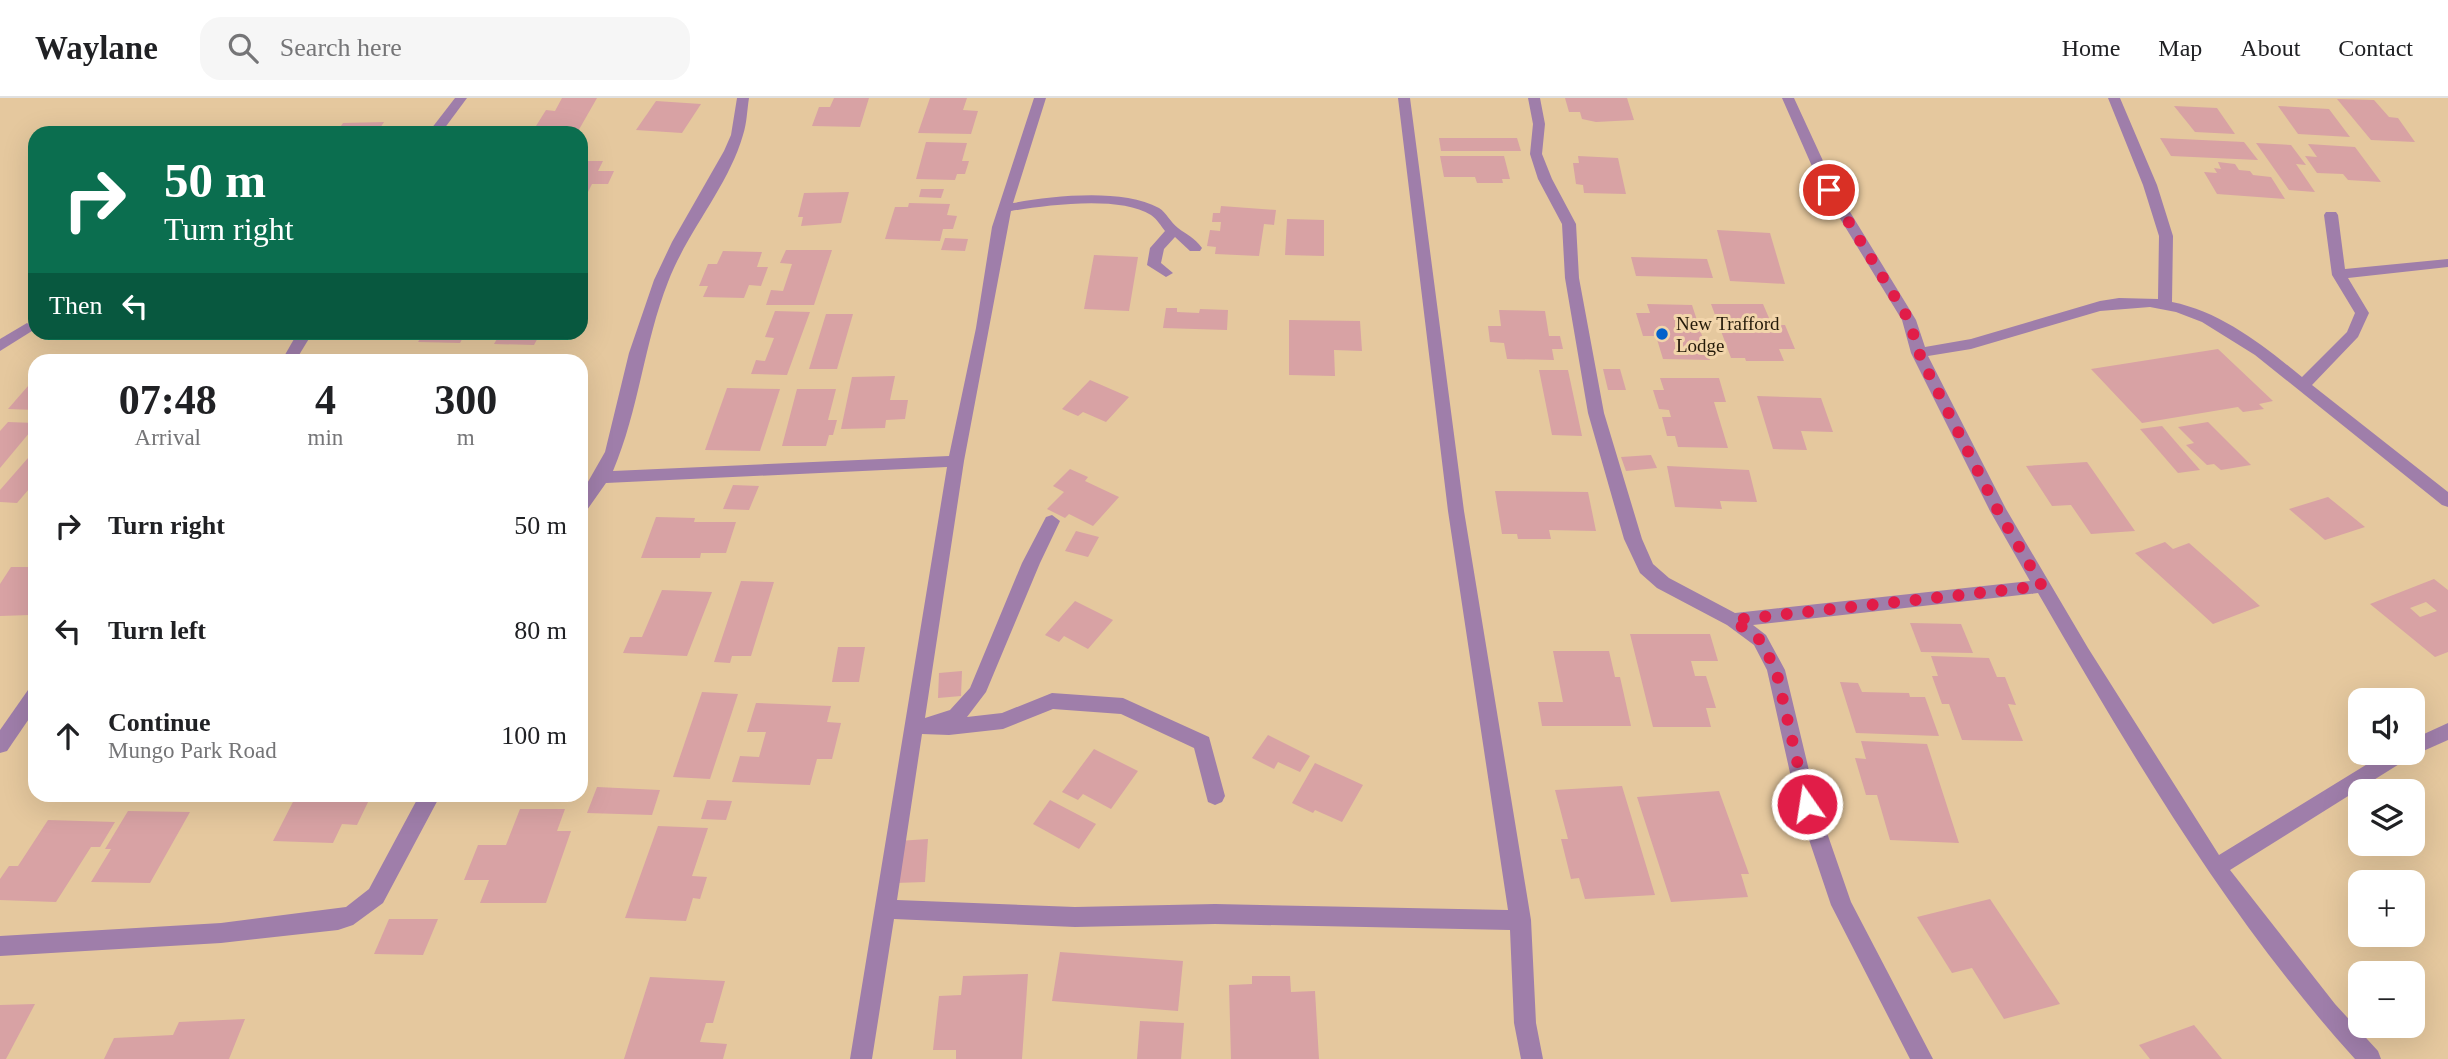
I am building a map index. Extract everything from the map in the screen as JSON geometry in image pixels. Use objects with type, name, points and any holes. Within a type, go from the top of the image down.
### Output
[{"type":"street","points":[[439,126],[461,98]]},
{"type":"street","points":[[588,497],[604,477],[620,430],[637,353],[671,257],[728,155],[737,134],[744,98]]},
{"type":"street","points":[[861,1059],[956,461],[983,328],[999,227],[1040,98]]},
{"type":"street","points":[[1405,98],[1456,511],[1520,920],[1525,1023],[1532,1059]]},
{"type":"street","points":[[1534,98],[1539,124],[1536,154],[1545,179],[1569,224],[1572,278],[1596,413],[1633,540],[1646,568],[1663,583],[1733,620],[1760,640],[1769,653],[1776,670],[1807,804],[1842,905],[1922,1059]]},
{"type":"street","points":[[1788,98],[1829,190],[1909,320],[1919,353],[1998,511],[2042,586],[2217,868],[2327,1012],[2370,1059]]},
{"type":"street","points":[[2114,98],[2150,184],[2166,236],[2165,304]]},
{"type":"street","points":[[1006,208],[1041,201],[1109,201],[1157,212],[1173,231],[1186,237],[1195,248]]},
{"type":"street","points":[[2303,385],[2353,334],[2362,313],[2339,275],[2331,215]]},
{"type":"street","points":[[1166,273],[1154,264],[1157,248],[1173,231]]},
{"type":"street","points":[[2339,275],[2362,270],[2448,263]]},
{"type":"street","points":[[1919,353],[1972,344],[2017,329],[2120,303],[2165,304],[2220,326],[2303,385],[2448,501]]},
{"type":"street","points":[[0,346],[27,328]]},
{"type":"street","points":[[604,477],[956,461]]},
{"type":"street","points":[[915,726],[956,716],[977,692],[1031,562],[1052,521]]},
{"type":"street","points":[[1733,620],[2042,586]]},
{"type":"street","points":[[915,726],[949,727],[1003,721],[1052,701],[1124,706],[1202,743],[1215,796]]},
{"type":"street","points":[[0,745],[28,705]]},
{"type":"street","points":[[2425,742],[2448,731]]},
{"type":"street","points":[[2217,868],[2383,765]]},
{"type":"street","points":[[0,946],[221,933],[353,915],[376,896],[427,802]]},
{"type":"street","points":[[885,909],[1075,917],[1215,914],[1520,920]]},
{"type":"building","points":[[562,98],[597,98],[581,126],[536,126],[546,110],[555,111]]},
{"type":"building","points":[[834,98],[869,98],[860,127],[812,126],[819,107],[830,107]]},
{"type":"building","points":[[930,98],[967,98],[963,110],[978,111],[971,134],[918,133]]},
{"type":"building","points":[[1565,98],[1627,98],[1634,120],[1596,122],[1582,119],[1580,112],[1569,112]]},
{"type":"building","points":[[2337,99],[2374,100],[2389,117],[2398,118],[2415,142],[2371,140]]},
{"type":"building","points":[[656,101],[701,104],[682,133],[636,130]]},
{"type":"building","points":[[2174,106],[2217,108],[2235,134],[2195,132]]},
{"type":"building","points":[[2278,106],[2329,109],[2350,137],[2298,134]]},
{"type":"building","points":[[384,122],[381,126],[341,126],[343,123]]},
{"type":"building","points":[[1439,138],[1517,138],[1521,151],[1441,151]]},
{"type":"building","points":[[2160,138],[2244,142],[2258,160],[2171,156]]},
{"type":"building","points":[[926,142],[967,143],[962,161],[969,161],[965,174],[957,174],[955,180],[916,179]]},
{"type":"building","points":[[2256,143],[2291,145],[2306,165],[2296,164],[2315,192],[2289,190]]},
{"type":"building","points":[[2308,144],[2355,147],[2381,182],[2348,180],[2343,174],[2317,173],[2305,156],[2317,157]]},
{"type":"building","points":[[1440,156],[1504,156],[1510,179],[1502,179],[1503,183],[1477,183],[1475,177],[1444,177]]},
{"type":"building","points":[[1578,156],[1618,158],[1626,194],[1584,193],[1583,185],[1576,184],[1573,163],[1579,163]]},
{"type":"building","points":[[588,161],[603,161],[598,171],[614,171],[608,184],[592,184],[588,192]]},
{"type":"building","points":[[2218,162],[2235,164],[2239,170],[2250,171],[2253,175],[2271,177],[2285,199],[2217,194],[2204,172],[2217,173],[2214,168],[2221,169]]},
{"type":"building","points":[[921,189],[944,189],[941,198],[919,197]]},
{"type":"building","points":[[849,192],[841,223],[801,226],[803,217],[798,217],[804,193]]},
{"type":"building","points":[[909,203],[950,204],[947,215],[957,216],[953,229],[943,229],[940,241],[885,239],[895,207],[908,207]]},
{"type":"building","points":[[1221,206],[1276,210],[1274,225],[1264,224],[1259,256],[1215,254],[1216,247],[1207,246],[1210,230],[1220,231],[1221,222],[1212,222],[1213,213],[1220,213]]},
{"type":"building","points":[[1287,219],[1324,220],[1324,256],[1285,255]]},
{"type":"building","points":[[1717,230],[1770,233],[1785,284],[1730,281]]},
{"type":"building","points":[[945,238],[968,239],[965,251],[941,250]]},
{"type":"building","points":[[786,250],[832,250],[814,305],[766,305],[771,290],[783,291],[792,264],[780,263]]},
{"type":"building","points":[[723,251],[762,252],[757,267],[768,267],[761,286],[749,285],[744,298],[703,297],[708,286],[699,286],[708,264],[717,264]]},
{"type":"building","points":[[1094,255],[1138,257],[1129,311],[1084,309]]},
{"type":"building","points":[[1631,257],[1707,259],[1713,278],[1636,276]]},
{"type":"building","points":[[1647,304],[1692,305],[1710,360],[1663,359],[1656,336],[1643,336],[1636,313],[1650,313]]},
{"type":"building","points":[[1711,304],[1763,304],[1772,325],[1785,325],[1795,349],[1779,349],[1784,361],[1746,361],[1745,358],[1731,358]]},
{"type":"building","points":[[1166,308],[1177,308],[1177,312],[1199,313],[1200,309],[1228,310],[1227,330],[1163,328]]},
{"type":"building","points":[[1499,310],[1545,311],[1549,336],[1560,336],[1563,349],[1552,349],[1554,360],[1507,359],[1504,343],[1490,342],[1488,326],[1501,326]]},
{"type":"building","points":[[775,311],[810,312],[787,375],[751,374],[756,360],[765,361],[774,338],[765,337]]},
{"type":"building","points":[[826,314],[853,314],[837,369],[809,369]]},
{"type":"building","points":[[1289,320],[1360,321],[1362,351],[1334,350],[1335,376],[1289,375]]},
{"type":"building","points":[[419,340],[462,340],[460,343],[418,342]]},
{"type":"building","points":[[496,340],[537,340],[534,345],[494,344]]},
{"type":"building","points":[[2218,349],[2273,401],[2259,404],[2264,409],[2243,412],[2238,407],[2142,423],[2091,369]]},
{"type":"building","points":[[1603,369],[1620,369],[1626,390],[1608,390]]},
{"type":"building","points":[[1539,370],[1568,370],[1582,436],[1552,435]]},
{"type":"building","points":[[895,376],[890,400],[908,400],[905,419],[886,420],[885,428],[841,429],[852,377]]},
{"type":"building","points":[[1660,378],[1719,378],[1726,402],[1714,402],[1728,448],[1678,447],[1675,436],[1667,436],[1662,417],[1671,417],[1669,410],[1659,409],[1653,390],[1664,390]]},
{"type":"building","points":[[1090,380],[1129,397],[1106,422],[1083,412],[1078,416],[1062,409]]},
{"type":"building","points":[[28,386],[28,410],[8,409]]},
{"type":"building","points":[[727,388],[780,389],[760,451],[705,450]]},
{"type":"building","points":[[797,389],[836,389],[828,420],[837,420],[833,435],[829,435],[826,446],[782,446]]},
{"type":"building","points":[[1757,396],[1821,398],[1833,432],[1801,431],[1807,450],[1773,449]]},
{"type":"building","points":[[8,422],[28,423],[28,434],[0,468],[0,431]]},
{"type":"building","points":[[2208,422],[2251,465],[2221,470],[2214,464],[2207,465],[2186,445],[2194,443],[2178,427]]},
{"type":"building","points":[[2162,426],[2200,470],[2178,473],[2140,429]]},
{"type":"building","points":[[1651,455],[1657,468],[1626,471],[1621,457]]},
{"type":"building","points":[[28,458],[28,490],[17,503],[0,502],[0,490]]},
{"type":"building","points":[[2087,462],[2135,531],[2091,534],[2071,505],[2052,506],[2026,466]]},
{"type":"building","points":[[1667,466],[1749,470],[1757,502],[1720,501],[1722,509],[1675,507]]},
{"type":"building","points":[[1070,469],[1088,477],[1085,481],[1119,497],[1093,526],[1069,514],[1065,518],[1047,509],[1064,492],[1053,486]]},
{"type":"building","points":[[733,485],[759,486],[749,510],[723,509]]},
{"type":"building","points":[[1495,491],[1588,492],[1596,531],[1549,530],[1551,539],[1518,539],[1517,534],[1502,534]]},
{"type":"building","points":[[2328,497],[2365,527],[2325,540],[2289,509]]},
{"type":"building","points":[[656,517],[695,518],[694,522],[736,522],[726,553],[701,553],[700,558],[641,558]]},
{"type":"building","points":[[1076,531],[1099,537],[1088,557],[1065,551]]},
{"type":"building","points":[[2165,542],[2173,549],[2189,543],[2260,606],[2213,624],[2135,553]]},
{"type":"building","points":[[11,567],[28,567],[28,615],[0,616],[0,584]]},
{"type":"building","points":[[2434,579],[2448,590],[2448,652],[2435,657],[2370,604]],"holes":[[[2426,602],[2437,611],[2420,617],[2410,608]]]},
{"type":"building","points":[[741,581],[774,582],[751,656],[732,656],[730,663],[714,662]]},
{"type":"building","points":[[662,590],[712,592],[687,656],[623,653],[630,637],[642,637]]},
{"type":"building","points":[[1075,601],[1113,620],[1088,649],[1064,636],[1059,642],[1045,635]]},
{"type":"building","points":[[1910,623],[1961,624],[1973,653],[1921,652]]},
{"type":"building","points":[[1630,634],[1710,634],[1718,661],[1691,661],[1695,676],[1706,676],[1716,708],[1706,708],[1711,727],[1653,727]]},
{"type":"building","points":[[838,647],[865,647],[859,682],[832,682]]},
{"type":"building","points":[[1553,651],[1609,651],[1615,677],[1620,677],[1631,726],[1542,726],[1538,702],[1563,702]]},
{"type":"building","points":[[1931,656],[1989,658],[1997,677],[2005,677],[2016,705],[2008,704],[2023,741],[1962,740],[1949,704],[1942,704],[1932,676],[1938,676]]},
{"type":"building","points":[[962,671],[961,696],[938,698],[939,673]]},
{"type":"building","points":[[1840,682],[1858,683],[1862,692],[1909,693],[1910,697],[1925,697],[1939,736],[1856,733]]},
{"type":"building","points":[[702,692],[738,694],[710,779],[673,777]]},
{"type":"building","points":[[756,703],[831,706],[827,722],[841,723],[832,759],[817,759],[810,785],[732,782],[740,756],[759,757],[766,732],[747,732]]},
{"type":"building","points":[[1268,735],[1310,756],[1300,772],[1278,762],[1274,769],[1252,758]]},
{"type":"building","points":[[1861,741],[1927,744],[1959,843],[1890,840],[1877,795],[1866,795],[1855,758],[1866,759]]},
{"type":"building","points":[[1094,749],[1138,771],[1111,809],[1083,794],[1078,800],[1062,792]]},
{"type":"building","points":[[1315,763],[1363,785],[1342,822],[1292,803]]},
{"type":"building","points":[[1622,786],[1655,895],[1585,899],[1579,878],[1571,879],[1561,839],[1568,839],[1555,790]]},
{"type":"building","points":[[597,787],[660,790],[652,815],[587,813]]},
{"type":"building","points":[[1719,791],[1749,874],[1741,874],[1748,897],[1671,902],[1637,797]]},
{"type":"building","points":[[707,800],[732,801],[726,820],[701,819]]},
{"type":"building","points":[[1050,800],[1096,824],[1079,849],[1033,824]]},
{"type":"building","points":[[293,802],[368,802],[357,825],[342,824],[333,843],[273,841]]},
{"type":"building","points":[[520,809],[565,809],[557,831],[571,831],[546,903],[480,903],[489,880],[464,880],[478,845],[506,845]]},
{"type":"building","points":[[128,811],[190,812],[150,883],[91,882],[111,849],[105,849]]},
{"type":"building","points":[[48,820],[115,822],[100,847],[91,847],[56,902],[0,900],[0,879],[9,866],[18,866]]},
{"type":"building","points":[[658,826],[708,828],[692,876],[707,877],[700,899],[693,898],[686,921],[625,918]]},
{"type":"building","points":[[928,839],[925,882],[895,883],[898,841]]},
{"type":"building","points":[[1990,899],[2060,1004],[2004,1019],[1972,968],[1952,973],[1917,917]]},
{"type":"building","points":[[389,919],[438,919],[423,955],[374,954]]},
{"type":"building","points":[[1060,952],[1183,961],[1178,1011],[1052,1001]]},
{"type":"building","points":[[1028,974],[1022,1059],[956,1059],[956,1050],[933,1050],[939,996],[961,995],[963,976]]},
{"type":"building","points":[[1252,976],[1290,976],[1291,992],[1315,991],[1319,1059],[1231,1059],[1229,985],[1252,984]]},
{"type":"building","points":[[650,977],[725,981],[713,1023],[706,1023],[700,1042],[727,1044],[723,1059],[624,1059]]},
{"type":"building","points":[[35,1004],[6,1059],[0,1059],[0,1005]]},
{"type":"building","points":[[245,1019],[229,1059],[104,1059],[114,1038],[173,1035],[179,1022]]},
{"type":"building","points":[[1140,1021],[1184,1023],[1181,1059],[1137,1059]]},
{"type":"building","points":[[2194,1025],[2222,1059],[2150,1059],[2139,1045]]},
{"type":"place","name":"New Trafford Lodge","points":[[1662,334]]},
{"type":"route","points":[[1807,804],[1776,670],[1760,640],[1733,620],[2042,586],[1998,511],[1930,376],[1919,353],[1909,320],[1829,190]]}]
